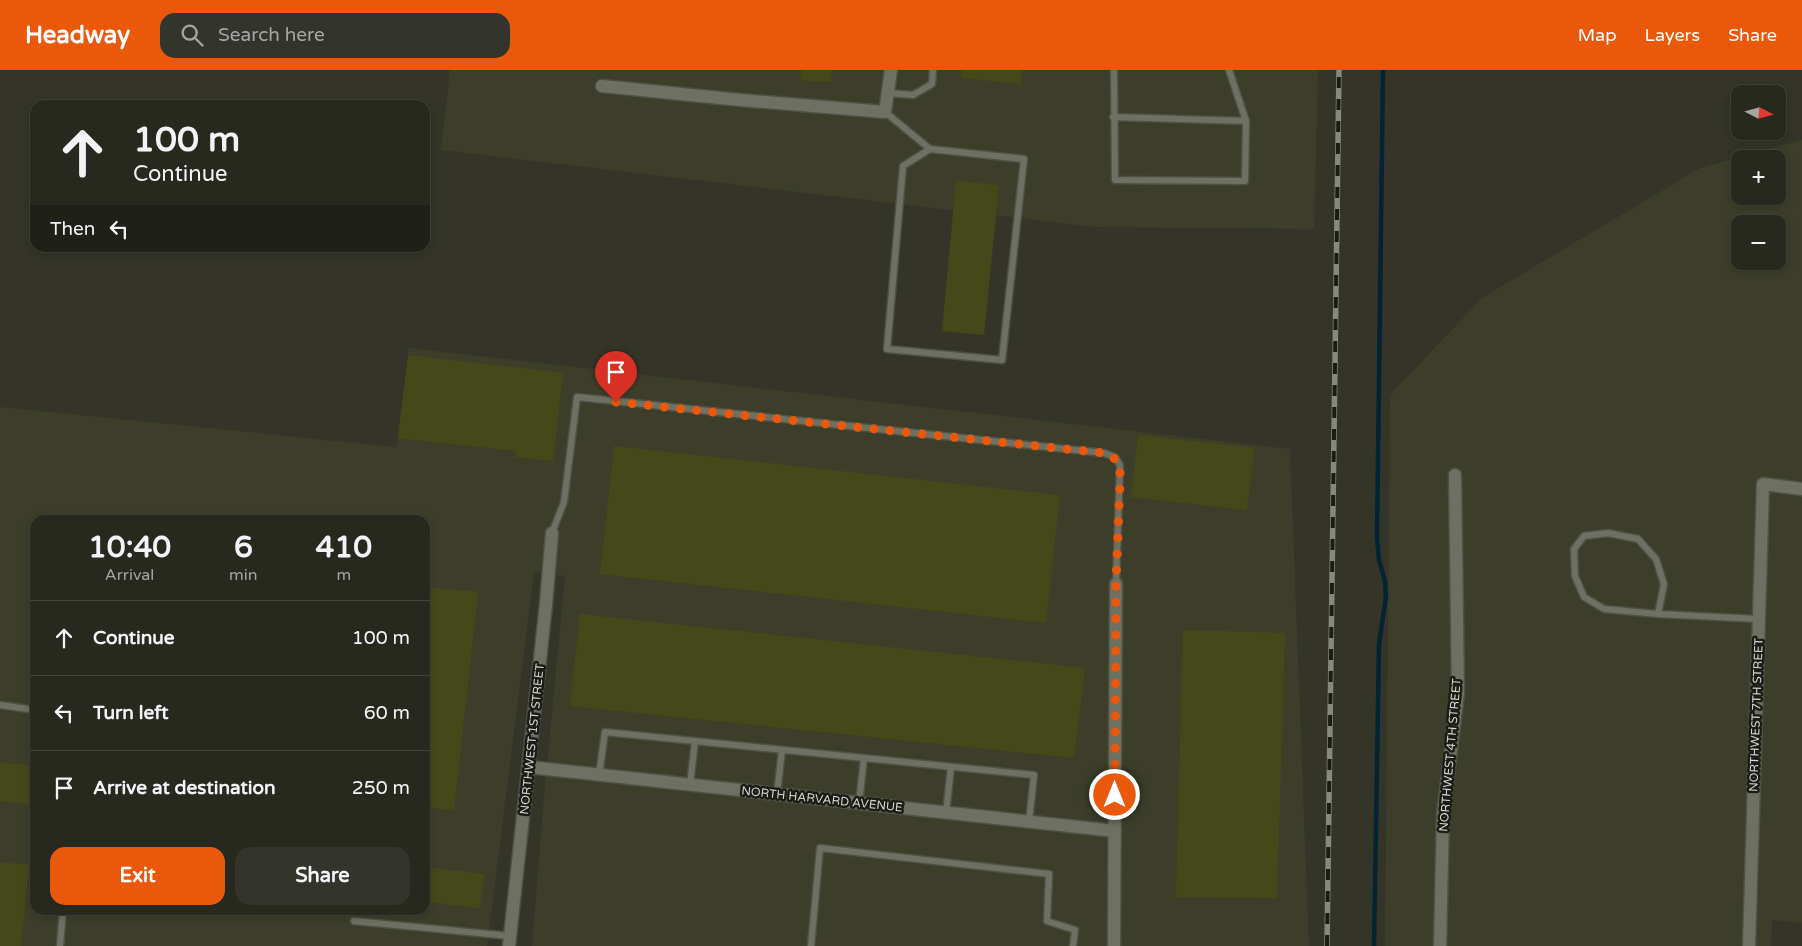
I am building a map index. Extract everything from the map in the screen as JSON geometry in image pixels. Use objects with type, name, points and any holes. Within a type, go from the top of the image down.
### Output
[{"type":"street","points":[[602,86],[885,112],[891,70]]},
{"type":"street","name":"NORTHWEST 4TH STREET","points":[[1440,946],[1443,814],[1458,693],[1455,474]]},
{"type":"street","name":"NORTHWEST 7TH STREET","points":[[1749,946],[1763,484],[1802,488]]},
{"type":"street","name":"NORTHWEST 1ST STREET","points":[[510,941],[552,533]]},
{"type":"street","points":[[1114,946],[1116,584]]},
{"type":"street","name":"NORTH HARVARD AVENUE","points":[[528,767],[1115,831]]},
{"type":"lane","points":[[888,93],[913,95],[932,84],[933,70]]},
{"type":"lane","points":[[1114,70],[1115,180],[1245,181],[1246,121],[1229,70]]},
{"type":"lane","points":[[885,112],[930,150],[1024,159],[1002,360],[887,349],[903,166],[930,150]]},
{"type":"lane","points":[[1113,118],[1246,121]]},
{"type":"lane","points":[[552,533],[564,502],[577,398],[1104,453],[1115,457],[1120,465],[1116,584]]},
{"type":"lane","points":[[1658,614],[1664,584],[1656,559],[1638,539],[1608,533],[1584,536],[1574,549],[1575,576],[1584,597],[1604,609],[1658,614],[1758,618]]},
{"type":"lane","points":[[0,705],[30,709]]},
{"type":"lane","points":[[599,775],[605,732],[1034,775],[1029,822]]},
{"type":"lane","points":[[690,785],[695,741]]},
{"type":"lane","points":[[777,794],[782,750]]},
{"type":"lane","points":[[859,803],[864,758]]},
{"type":"lane","points":[[946,813],[951,767]]},
{"type":"lane","points":[[811,946],[820,848],[1049,874],[1047,921],[1075,930],[1073,946]]},
{"type":"lane","points":[[60,946],[63,915]]},
{"type":"lane","points":[[354,921],[510,941]]},
{"type":"shaded area","points":[[450,70],[1318,70],[1314,229],[1095,227],[441,150]]},
{"type":"shaded area","points":[[1802,140],[1802,923],[1772,920],[1771,946],[1385,946],[1390,395],[1482,298],[1700,168],[1731,159],[1731,205],[1786,205],[1786,150],[1766,150]]},
{"type":"shaded area","points":[[409,348],[1290,449],[1309,946],[532,946],[565,576],[534,572],[487,946],[0,946],[0,407],[396,447]]},
{"type":"building","points":[[802,70],[832,70],[831,82],[800,80]]},
{"type":"building","points":[[962,70],[1022,70],[1021,84],[961,78]]},
{"type":"building","points":[[956,181],[999,185],[984,335],[942,331]]},
{"type":"building","points":[[408,355],[563,373],[553,461],[515,457],[516,451],[398,438]]},
{"type":"building","points":[[1138,435],[1254,448],[1247,510],[1131,497]]},
{"type":"building","points":[[614,446],[1060,495],[1046,623],[600,574]]},
{"type":"building","points":[[430,587],[478,592],[454,810],[430,808]]},
{"type":"building","points":[[580,614],[1085,668],[1074,758],[570,706]]},
{"type":"building","points":[[1183,630],[1285,633],[1277,898],[1176,897]]},
{"type":"building","points":[[0,762],[30,765],[30,804],[0,801]]},
{"type":"building","points":[[0,862],[29,865],[21,946],[0,946]]},
{"type":"building","points":[[430,868],[484,874],[480,908],[430,903]]},
{"type":"waterway","points":[[1374,946],[1379,644],[1386,596],[1377,537],[1383,70]]},
{"type":"railway","points":[[1327,946],[1339,70]]},
{"type":"route","points":[[616,402],[1104,453],[1115,457],[1120,465],[1120,482],[1116,584],[1115,795]]}]
